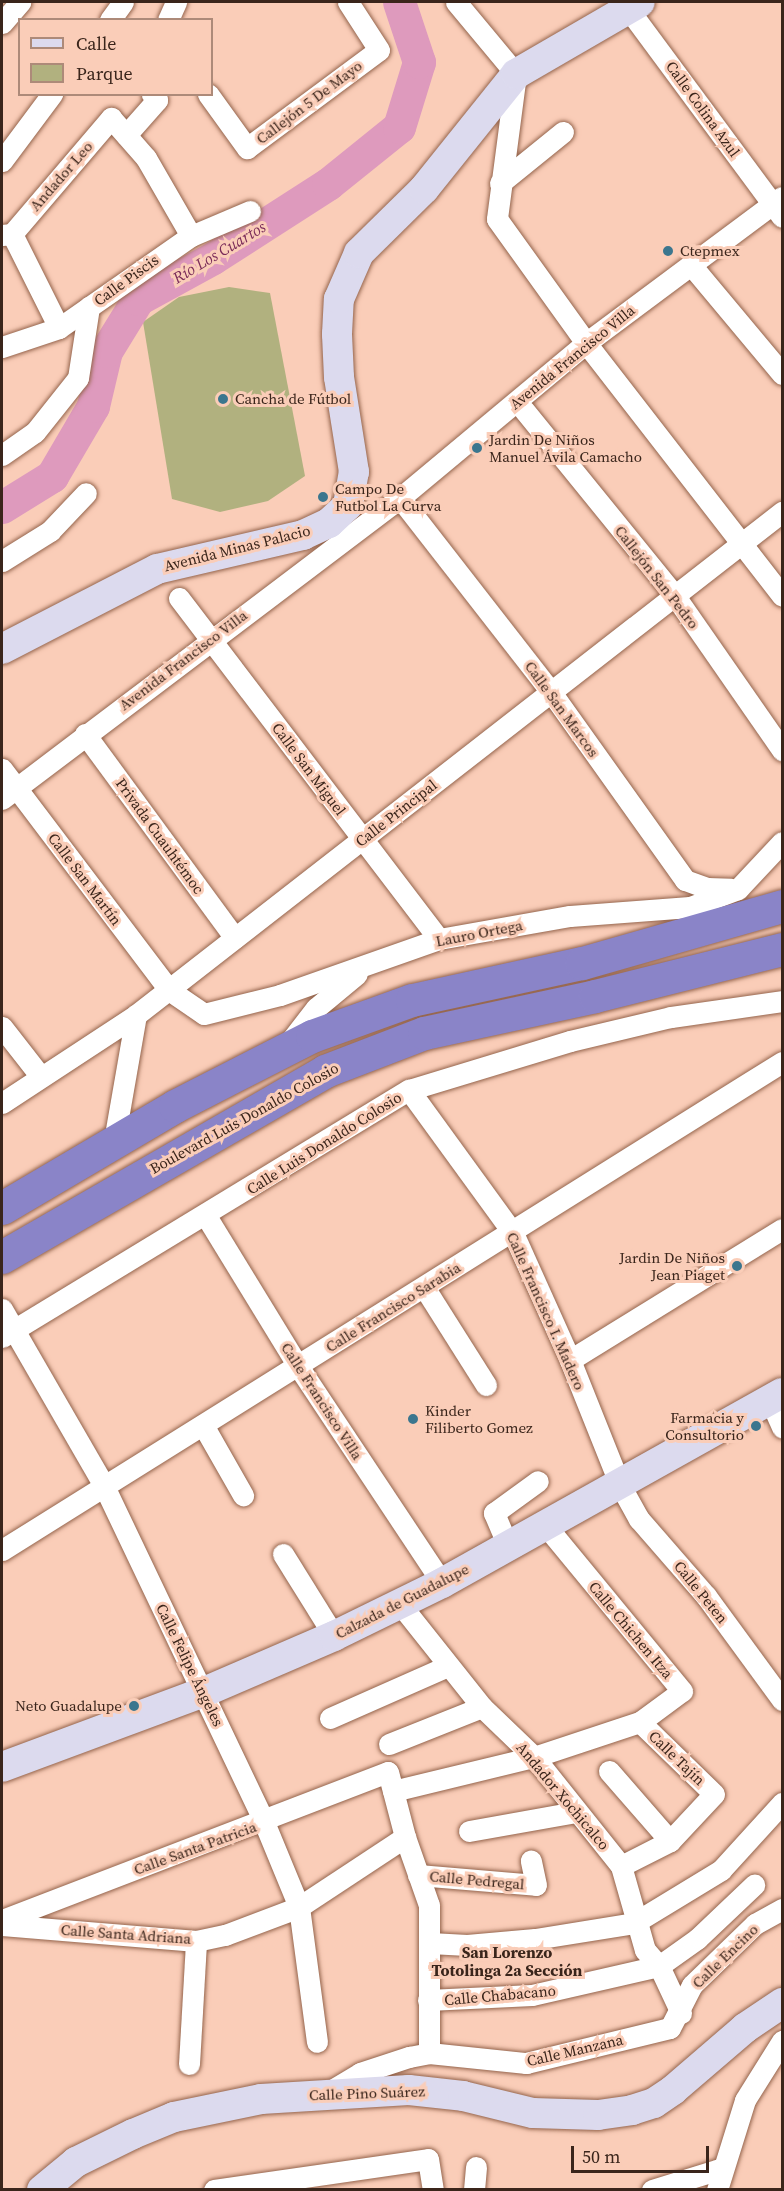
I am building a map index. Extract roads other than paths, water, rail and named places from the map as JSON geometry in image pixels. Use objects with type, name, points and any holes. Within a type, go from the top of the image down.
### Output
[{"type":"highway","points":[[2,1208],[174,1106],[284,1050],[411,1000],[626,951],[783,906]]},
{"type":"highway","name":"Boulevard Luis Donaldo Colosio","points":[[2,1257],[325,1071],[424,1032],[595,996],[783,949]]},
{"type":"street","points":[[2,23],[20,2]]},
{"type":"street","points":[[111,18],[123,2]]},
{"type":"street","points":[[169,18],[176,2]]},
{"type":"street","name":"Callejón 5 De Mayo","points":[[209,96],[247,148],[379,50],[348,2]]},
{"type":"street","points":[[456,2],[516,74],[497,219],[586,343],[783,596]]},
{"type":"street","points":[[357,514],[354,472],[339,377],[339,299],[359,253],[424,189],[516,74],[631,4]]},
{"type":"street","name":"Calle Colina Azul","points":[[631,4],[779,206]]},
{"type":"street","points":[[2,161],[51,96]]},
{"type":"street","points":[[153,96],[156,100],[126,135],[146,158],[191,236]]},
{"type":"street","name":"Andador Leo","points":[[59,328],[7,234],[111,118],[126,135]]},
{"type":"street","points":[[500,183],[563,132]]},
{"type":"street","name":"Avenida Francisco Villa","points":[[9,793],[211,639],[357,514],[400,498],[586,343],[691,265],[779,206]]},
{"type":"street","name":"Calle Piscis","points":[[2,347],[59,328],[191,236],[250,211]]},
{"type":"street","points":[[691,265],[783,374]]},
{"type":"street","points":[[2,455],[35,432],[78,378],[89,308]]},
{"type":"street","name":"Callejón San Pedro","points":[[524,410],[675,596],[783,750]]},
{"type":"street","points":[[2,561],[50,531],[87,493]]},
{"type":"street","name":"Calle San Marcos","points":[[400,498],[551,692],[685,880],[707,888],[738,889]]},
{"type":"street","name":"Calle Principal","points":[[2,1103],[136,1015],[783,512]]},
{"type":"street","name":"Avenida Minas Palacio","points":[[2,649],[157,568],[303,534],[357,514]]},
{"type":"street","name":"Calle San Miguel","points":[[179,598],[439,939]]},
{"type":"street","name":"Privada Cuauhtémoc","points":[[85,734],[235,938]]},
{"type":"street","name":"Calle San Martín","points":[[2,769],[9,793],[169,990]]},
{"type":"street","name":"Lauro Ortega","points":[[169,990],[204,1014],[280,995],[439,939],[570,916],[690,907],[738,889],[783,842]]},
{"type":"street","points":[[626,951],[690,907]]},
{"type":"street","points":[[284,1050],[316,1008],[369,964]]},
{"type":"street","name":"Calle Luis Donaldo Colosio","points":[[8,1333],[206,1216],[409,1090],[570,1041],[670,1017],[783,1001]]},
{"type":"street","points":[[114,1142],[136,1015]]},
{"type":"street","points":[[2,1027],[41,1077]]},
{"type":"street","name":"Calle Francisco Sarabia","points":[[2,1550],[513,1233],[783,1062]]},
{"type":"street","name":"Calle Francisco I. Madero","points":[[409,1090],[513,1233],[570,1360],[620,1485]]},
{"type":"street","name":"Calle Francisco Villa","points":[[206,1216],[297,1366],[442,1583]]},
{"type":"street","points":[[570,1360],[783,1229]]},
{"type":"street","points":[[424,1287],[486,1385]]},
{"type":"street","name":"Calle Felipe Ángeles","points":[[2,1309],[8,1333],[104,1486],[264,1822],[299,1907],[317,2043]]},
{"type":"street","points":[[776,1397],[783,1427]]},
{"type":"street","name":"Calzada de Guadalupe","points":[[2,1767],[204,1692],[334,1636],[442,1583],[776,1397]]},
{"type":"street","points":[[202,1425],[243,1495]]},
{"type":"street","points":[[508,1546],[494,1513],[538,1481]]},
{"type":"street","name":"Calle Peten","points":[[620,1485],[639,1519],[706,1596],[783,1700]]},
{"type":"street","name":"Calle Chichen Itza","points":[[534,1757],[640,1722],[682,1691],[545,1526]]},
{"type":"street","points":[[284,1554],[334,1636]]},
{"type":"street","name":"Andador Xochicalco","points":[[400,1604],[447,1666],[482,1707],[534,1757],[621,1866],[645,1950],[659,1966],[681,2013]]},
{"type":"street","points":[[330,1718],[447,1666]]},
{"type":"street","points":[[389,1744],[482,1707]]},
{"type":"street","name":"Calle Tajín","points":[[640,1722],[714,1794],[670,1841]]},
{"type":"street","name":"Calle Santa Patricia","points":[[2,1922],[264,1822],[391,1781],[534,1757]]},
{"type":"street","points":[[609,1772],[670,1841],[621,1866]]},
{"type":"street","points":[[391,1781],[405,1837],[429,1905],[429,2053]]},
{"type":"street","points":[[430,1943],[467,1945],[583,1935],[638,1921],[721,1870],[783,1803]]},
{"type":"street","points":[[469,1831],[576,1812]]},
{"type":"street","name":"Calle Santa Adriana","points":[[2,1922],[196,1941],[225,1935],[299,1907],[405,1837]]},
{"type":"street","name":"Calle Pedregal","points":[[418,1875],[536,1885],[531,1861]]},
{"type":"street","name":"Calle Chabacano","points":[[428,2001],[532,1995],[659,1966],[697,1939],[754,1885]]},
{"type":"street","name":"Calle Encino","points":[[681,2013],[692,1985],[755,1924],[783,1909]]},
{"type":"street","points":[[189,2064],[196,1941]]},
{"type":"street","name":"Calle Pino Suárez","points":[[42,2190],[76,2162],[174,2117],[261,2099],[327,2093],[438,2091],[533,2113],[564,2115],[632,2110],[654,2103],[673,2090],[745,2028],[783,2002]]},
{"type":"street","name":"Calle Manzana","points":[[327,2093],[376,2067],[429,2053],[526,2063],[670,2028],[681,2013]]},
{"type":"street","points":[[652,2190],[718,2180],[745,2100],[783,2041]]},
{"type":"street","points":[[214,2190],[428,2158],[433,2190]]},
{"type":"street","points":[[474,2190],[476,2167]]},
{"type":"waterway","name":"Río Los Cuartos","points":[[2,507],[52,476],[93,406],[106,351],[138,299],[213,258],[328,184],[399,127],[419,62],[399,2]]},
{"type":"place","name":"Ctepmex","points":[[668,251]]},
{"type":"place","name":"Cancha de Fútbol","points":[[223,399]]},
{"type":"place","name":"Jardin De Niños Manuel Ávila Camacho","points":[[477,448]]},
{"type":"place","name":"Campo De Futbol La Curva","points":[[323,497]]},
{"type":"place","name":"Jardin De Niños Jean Piaget","points":[[737,1266]]},
{"type":"place","name":"Kinder Filiberto Gomez","points":[[413,1419]]},
{"type":"place","name":"Farmacia y Consultorio","points":[[756,1426]]},
{"type":"place","name":"Neto Guadalupe","points":[[134,1706]]},
{"type":"district","name":"San Lorenzo Totolinga 2a Sección","points":[[507,1961]]}]
